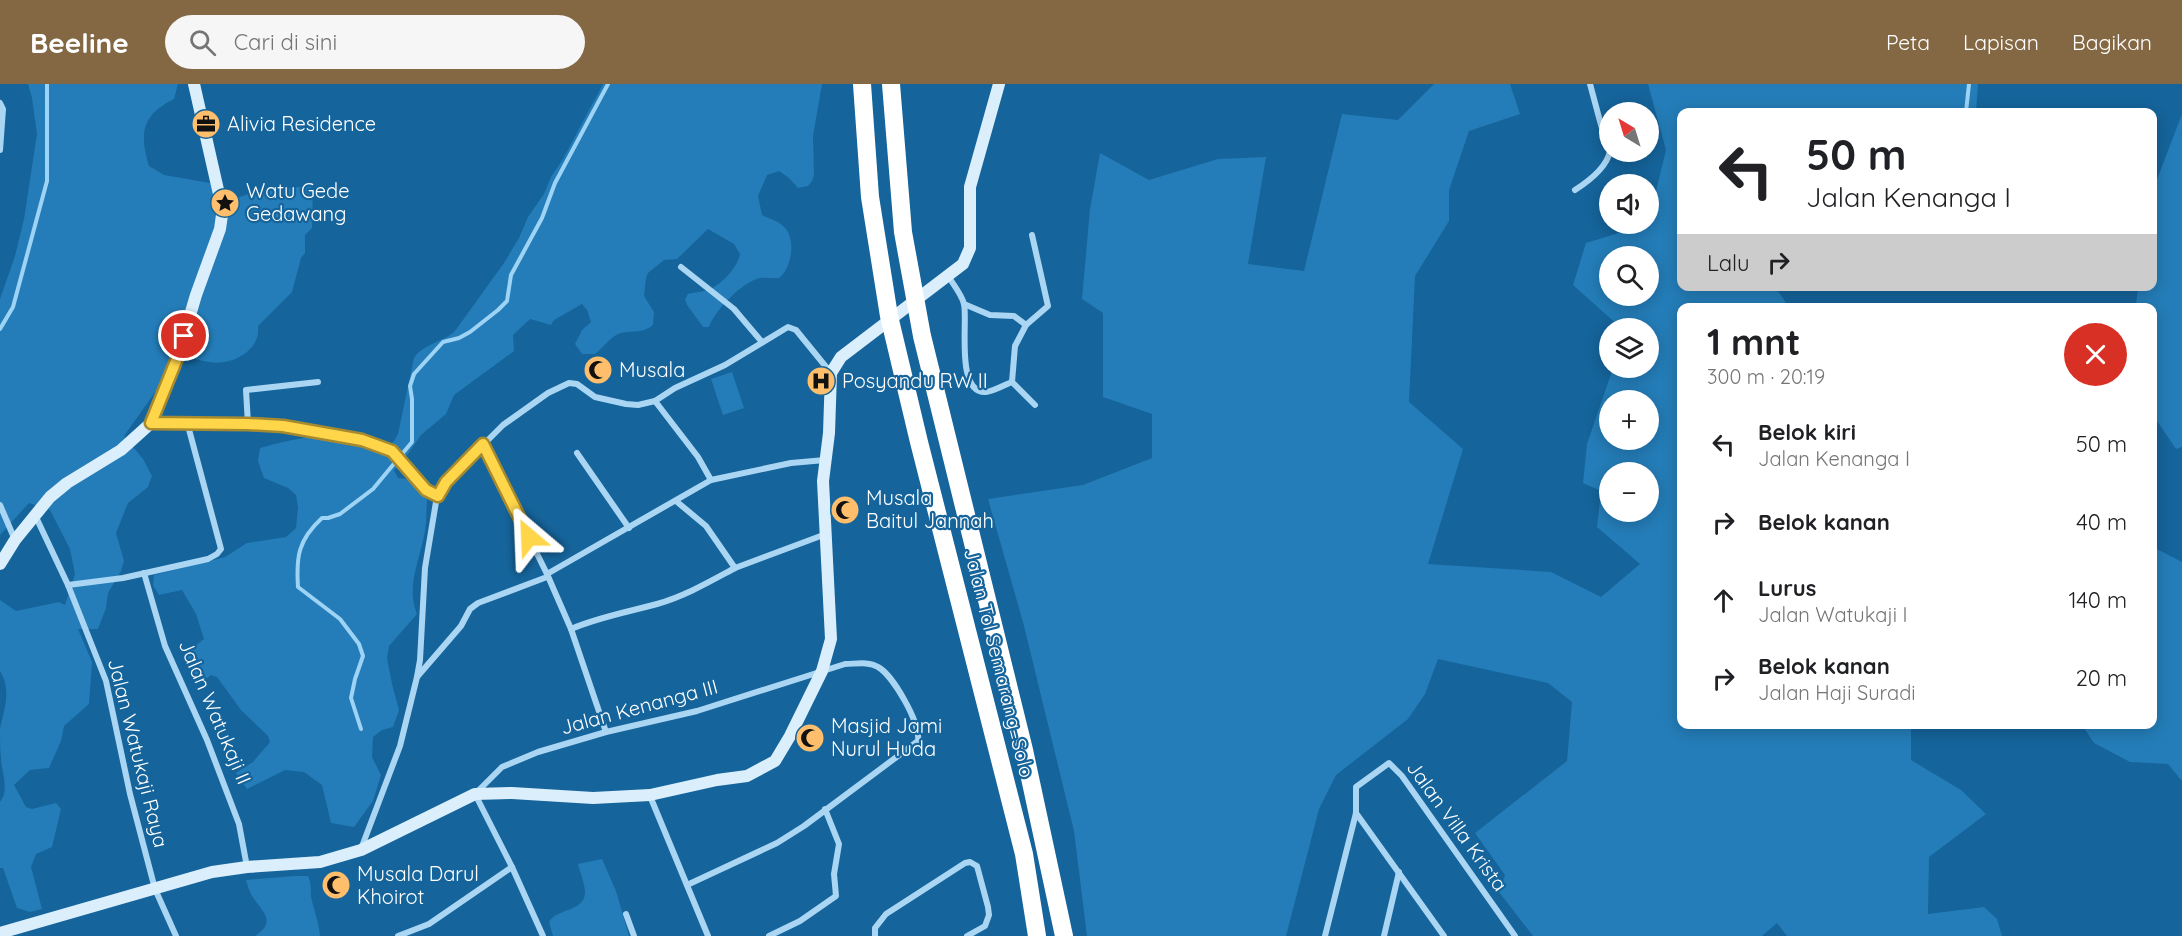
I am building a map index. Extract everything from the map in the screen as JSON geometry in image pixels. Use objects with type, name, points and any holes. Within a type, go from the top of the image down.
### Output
[{"type":"highway","name":"Jalan Tol Semarang–Solo","points":[[862,84],[870,197],[889,316],[1024,854],[1037,936]]},
{"type":"highway","name":"Jalan Tol Semarang–Solo","points":[[891,84],[903,232],[922,336],[1024,750],[1064,936]]},
{"type":"street","points":[[0,564],[34,515],[58,490],[121,450],[151,423],[178,356],[196,295],[222,222],[221,203],[194,84]]},
{"type":"street","points":[[8,933],[212,872],[320,862],[361,850],[475,794],[512,793],[593,798],[650,795],[717,780],[747,776],[775,761],[790,736],[822,670],[831,639],[823,481],[829,433],[831,373],[841,357],[963,264],[970,248],[970,187],[999,84]]},
{"type":"street","points":[[1590,84],[1599,118]]},
{"type":"street","points":[[0,104],[3,109],[0,150]]},
{"type":"street","points":[[1575,189],[1590,179],[1605,162]]},
{"type":"street","points":[[1032,235],[1048,306],[1026,325],[1015,346],[1012,382],[1035,405]]},
{"type":"street","points":[[681,267],[734,309],[762,342]]},
{"type":"street","points":[[944,279],[964,304],[990,315],[1014,316],[1026,325]]},
{"type":"street","points":[[964,304],[963,351],[971,383],[980,391],[987,392],[1012,382]]},
{"type":"street","points":[[361,850],[400,747],[417,677],[425,568],[438,496],[446,482],[483,444],[503,425],[548,393],[569,383],[577,384],[595,397],[626,404],[638,405],[655,401],[675,388],[725,365],[788,327],[792,327],[831,373]]},
{"type":"street","points":[[248,424],[246,390],[318,382]]},
{"type":"street","points":[[655,401],[698,457],[711,480]]},
{"type":"street","points":[[151,423],[187,422],[283,426],[345,436],[392,451],[426,490],[438,496]]},
{"type":"street","points":[[68,585],[144,573],[208,559],[221,549],[187,422]]},
{"type":"street","points":[[483,444],[571,629],[606,732]]},
{"type":"street","points":[[577,453],[629,528]]},
{"type":"street","points":[[417,677],[461,626],[470,609],[478,603],[547,576],[711,480],[791,463],[825,460]]},
{"type":"street","points":[[675,501],[706,526],[735,568]]},
{"type":"street","points":[[0,505],[15,540]]},
{"type":"street","name":"Jalan Watukaji Raya","points":[[34,515],[68,585],[106,681],[130,795],[155,889],[176,936]]},
{"type":"street","points":[[571,629],[591,620],[657,604],[697,590],[735,568],[826,534]]},
{"type":"street","name":"Jalan Watukaji II","points":[[144,573],[165,646],[207,740],[239,825],[247,867]]},
{"type":"street","name":"Jalan Kenanga III","points":[[475,794],[502,766],[538,752],[606,732],[697,711],[822,670],[845,664],[870,663],[884,671],[909,708],[919,732],[918,741],[825,809]]},
{"type":"street","name":"Jalan Villa Krista","points":[[1325,936],[1356,813],[1356,787],[1389,763],[1396,768],[1515,936]]},
{"type":"street","points":[[475,794],[512,867],[543,936]]},
{"type":"street","points":[[650,795],[708,936]]},
{"type":"street","points":[[687,885],[777,843],[825,809],[839,844],[834,874],[836,896],[800,921],[769,936]]},
{"type":"street","points":[[1356,813],[1444,936]]},
{"type":"street","points":[[875,936],[875,928],[886,914],[965,862],[970,862],[977,866],[989,915],[985,926],[967,936]]},
{"type":"street","points":[[398,936],[429,924],[512,867]]},
{"type":"street","points":[[1384,936],[1399,872]]},
{"type":"street","points":[[626,914],[634,936]]},
{"type":"shaded area","points":[[28,84],[178,84],[174,99],[155,112],[146,126],[144,144],[149,166],[164,175],[210,183],[232,200],[248,194],[313,185],[312,228],[305,235],[305,253],[301,258],[292,292],[258,326],[255,343],[243,355],[227,362],[206,362],[186,356],[161,384],[124,436],[143,459],[152,476],[148,487],[128,503],[116,533],[124,561],[108,593],[106,608],[98,629],[78,629],[92,662],[89,704],[64,726],[61,741],[49,768],[30,770],[14,785],[26,807],[32,809],[56,803],[61,809],[52,847],[36,854],[31,867],[42,909],[30,912],[17,908],[3,868],[0,868],[0,802],[5,785],[0,729],[5,707],[6,686],[0,671],[0,600],[16,611],[59,602],[65,605],[75,574],[70,549],[50,510],[29,503],[0,535],[0,299],[15,256],[24,219],[37,134]]},
{"type":"shaded area","points":[[603,84],[822,84],[813,136],[814,175],[812,181],[808,186],[798,188],[779,171],[767,175],[758,196],[762,215],[781,224],[790,237],[791,252],[787,267],[779,278],[760,278],[745,285],[723,305],[709,327],[703,327],[685,299],[688,294],[709,289],[721,282],[733,269],[740,254],[734,244],[708,229],[677,259],[664,260],[648,273],[644,296],[654,312],[653,325],[649,328],[618,334],[595,354],[582,354],[575,344],[582,330],[591,322],[582,304],[554,320],[551,325],[530,319],[513,335],[514,351],[454,395],[446,414],[421,435],[401,464],[394,470],[398,478],[406,479],[427,499],[426,522],[413,584],[417,614],[389,646],[387,658],[399,710],[393,727],[382,730],[373,737],[372,757],[381,775],[373,801],[354,827],[331,823],[322,785],[304,772],[285,770],[247,789],[236,773],[253,762],[270,742],[268,736],[241,710],[217,677],[211,675],[200,684],[185,654],[204,639],[196,614],[182,590],[159,595],[153,585],[154,575],[225,557],[247,543],[286,537],[296,528],[298,508],[296,495],[288,488],[264,478],[258,461],[260,448],[303,438],[330,437],[349,441],[381,453],[394,441],[398,434],[414,358],[423,349],[455,331],[504,263]]},
{"type":"shaded area","points":[[1434,84],[1510,84],[1520,114],[1469,131],[1449,190],[1449,221],[1415,276],[1409,402],[1463,449],[1428,564],[1551,572],[1601,597],[1640,564],[1597,527],[1599,509],[1599,522],[1659,522],[1659,462],[1599,462],[1599,490],[1583,483],[1587,444],[1599,409],[1599,450],[1659,450],[1659,390],[1605,390],[1610,378],[1659,378],[1659,318],[1610,318],[1573,285],[1586,243],[1615,234],[1659,234],[1659,179],[1666,150],[1659,124],[1659,102],[1653,102],[1648,84],[1978,84],[1976,108],[1677,108],[1677,291],[1778,291],[1786,303],[1677,303],[1677,729],[1911,729],[1911,760],[1961,790],[1986,814],[1929,857],[1928,914],[1984,907],[1997,919],[2002,936],[1787,936],[1777,923],[1762,936],[1533,936],[1499,892],[1505,875],[1475,833],[1567,761],[1572,702],[1548,683],[1438,659],[1425,694],[1408,719],[1336,775],[1319,809],[1286,936],[1087,936],[1074,831],[1024,626],[988,499],[1083,485],[1152,458],[1152,414],[1103,397],[1103,313],[1082,299],[1090,209],[1100,153],[1149,180],[1218,159],[1266,157],[1248,264],[1304,271],[1342,114],[1398,120]]},
{"type":"shaded area","points":[[2182,114],[2182,447],[2176,449],[2157,421],[2157,303],[2136,303],[2138,291],[2157,291],[2157,180]]},
{"type":"shaded area","points":[[732,372],[744,408],[723,415],[711,379]]},
{"type":"shaded area","points":[[2157,549],[2182,562],[2182,781],[2168,764],[2130,762],[2094,743],[2085,729],[2157,729]]},
{"type":"shaded area","points":[[602,859],[616,891],[629,936],[553,936],[549,922],[558,914],[580,904],[583,899],[585,890],[578,864]]},
{"type":"shaded area","points":[[308,876],[320,936],[255,936],[267,922],[264,913],[251,895],[246,880]]},
{"type":"waterway","points":[[0,329],[13,307],[47,181],[47,84]]},
{"type":"waterway","points":[[361,729],[351,698],[363,656],[359,644],[340,619],[298,587],[298,558],[303,542],[322,518],[340,514],[373,489],[412,442],[410,386],[414,374],[443,342],[459,338],[470,332],[507,301],[511,275],[542,218],[555,183],[608,84]]},
{"type":"waterway","points":[[1966,108],[1969,84]]},
{"type":"place","name":"Alivia Residence","points":[[206,124]]},
{"type":"place","name":"Watu Gede Gedawang","points":[[225,203]]},
{"type":"place","name":"Musala","points":[[598,370]]},
{"type":"place","name":"Posyandu RW II","points":[[821,381]]},
{"type":"place","name":"Musala Baitul Jannah","points":[[845,510]]},
{"type":"place","name":"Masjid Jami Nurul Huda","points":[[810,738]]},
{"type":"place","name":"Musala Darul Khoirot","points":[[336,885]]},
{"type":"route","points":[[184,336],[151,423],[187,422],[283,426],[362,440],[392,451],[426,490],[438,496],[446,482],[483,444],[529,537]]}]
